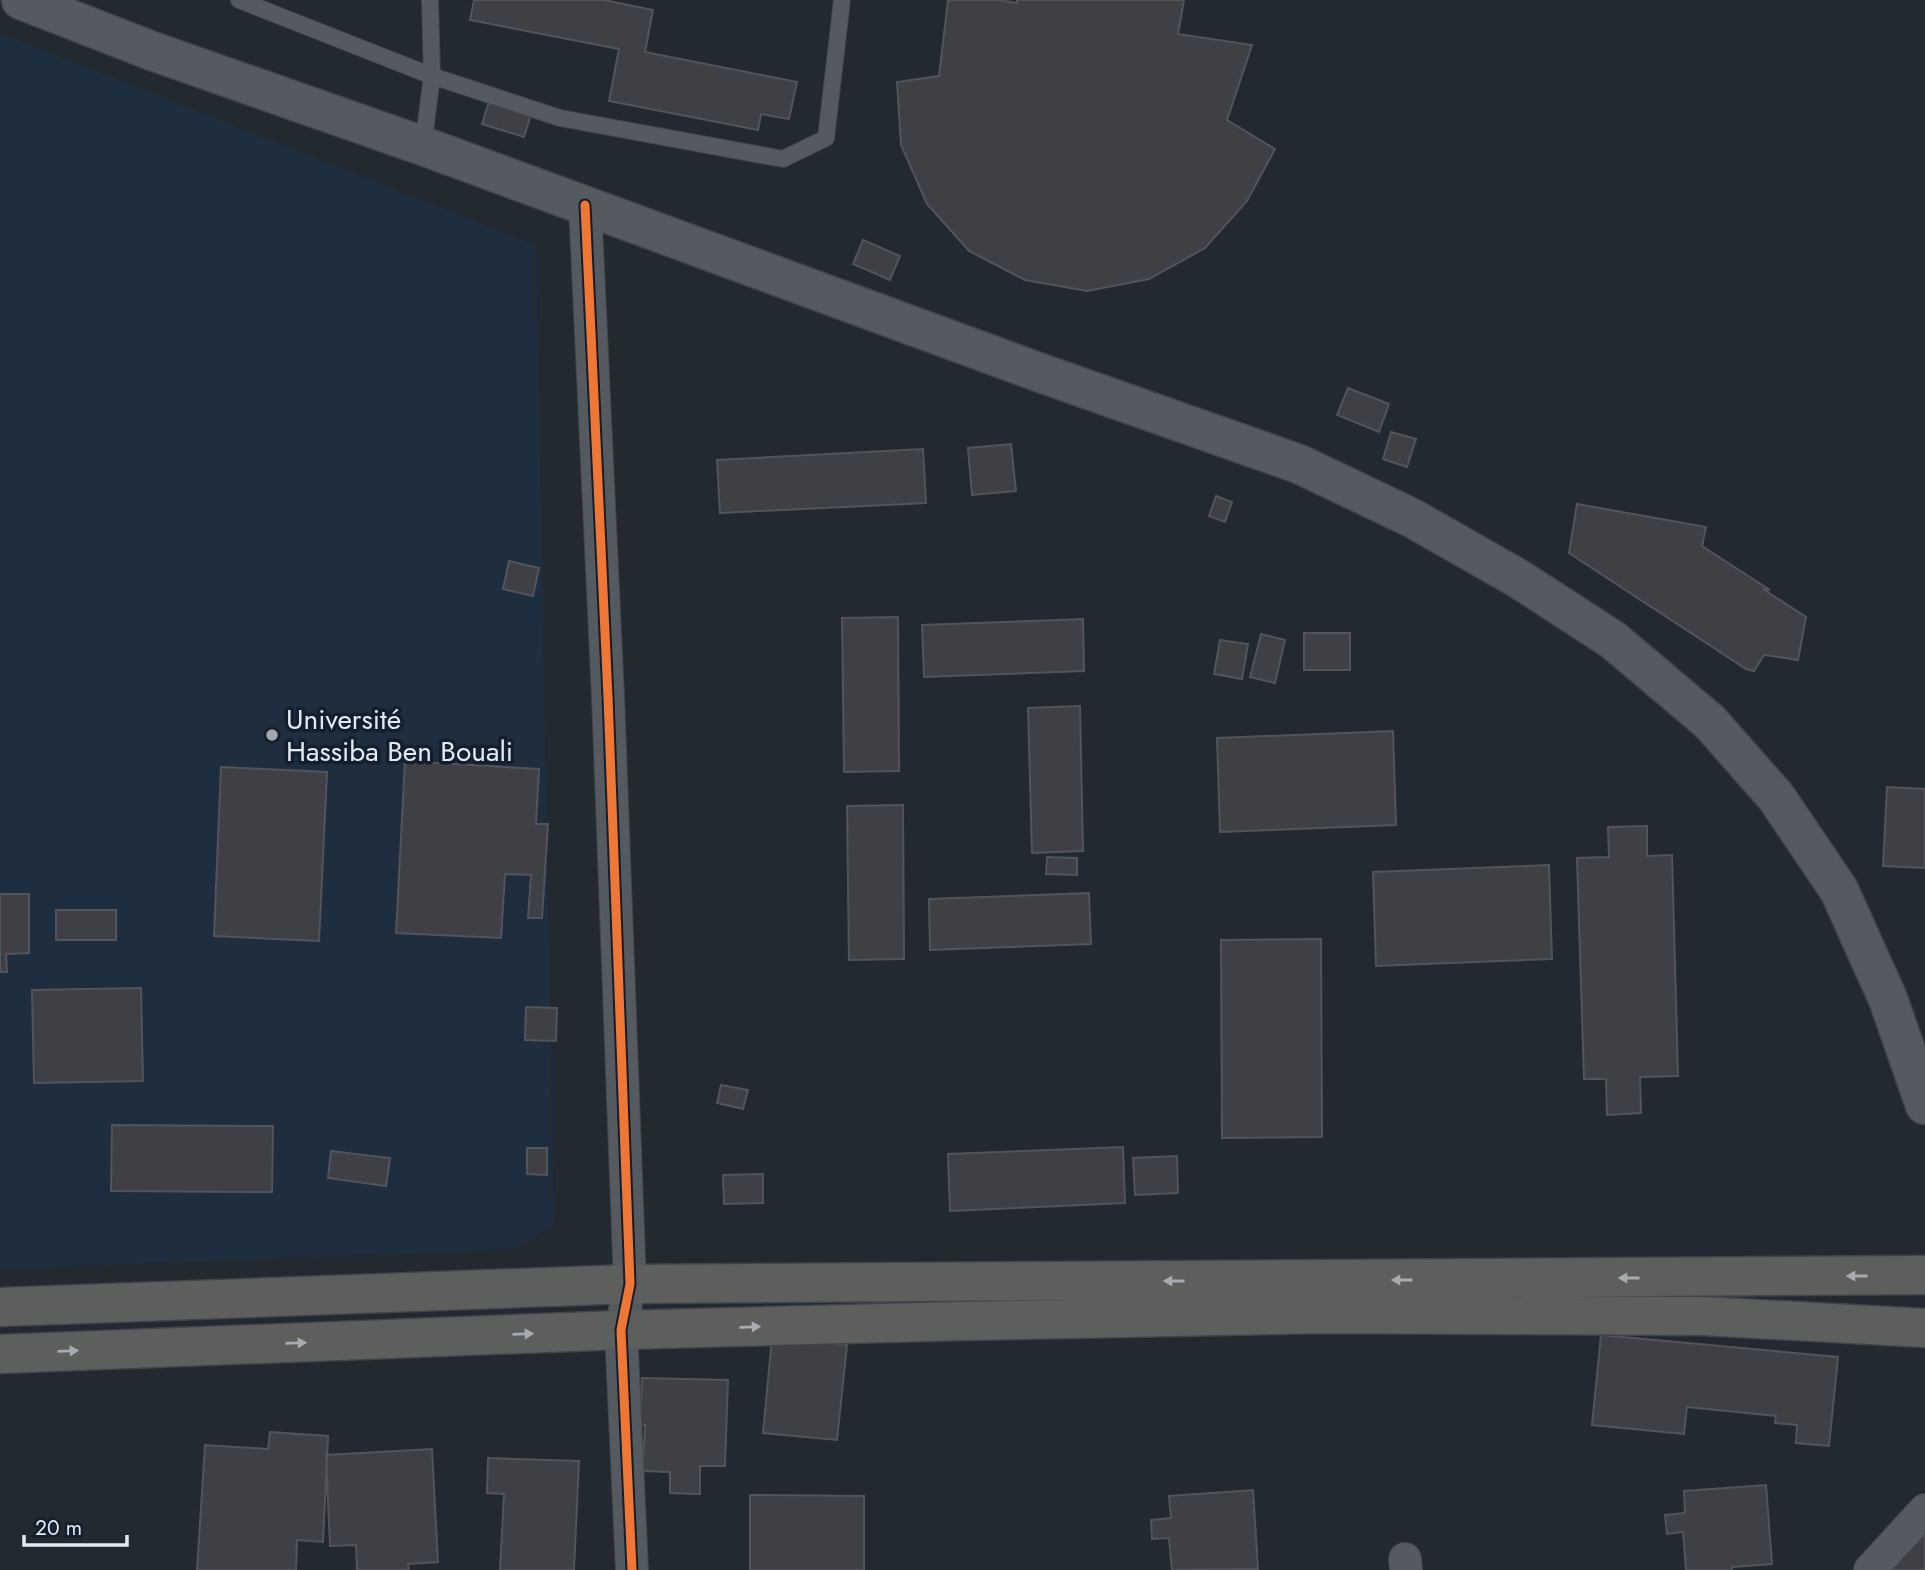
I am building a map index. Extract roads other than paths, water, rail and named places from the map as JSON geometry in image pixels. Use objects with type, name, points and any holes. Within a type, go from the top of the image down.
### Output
[{"type":"main road","points":[[21,0],[152,51],[424,146],[1050,377],[1298,464],[1412,518],[1519,579],[1613,640],[1710,722],[1776,797],[1839,890],[1888,999],[1925,1105]]},
{"type":"main road","points":[[0,1307],[630,1284],[1925,1275]]},
{"type":"main road","points":[[0,1354],[621,1330],[1322,1314],[1703,1316],[1925,1328]]},
{"type":"street","points":[[585,205],[608,697],[630,1284],[621,1330],[632,1570]]},
{"type":"street","points":[[1870,1570],[1925,1510]]},
{"type":"lane","points":[[239,0],[432,76],[560,118],[783,159],[826,138],[842,0]]},
{"type":"lane","points":[[424,146],[432,76],[430,0]]},
{"type":"place","name":"Université Hassiba Ben Bouali","points":[[272,735]]}]
